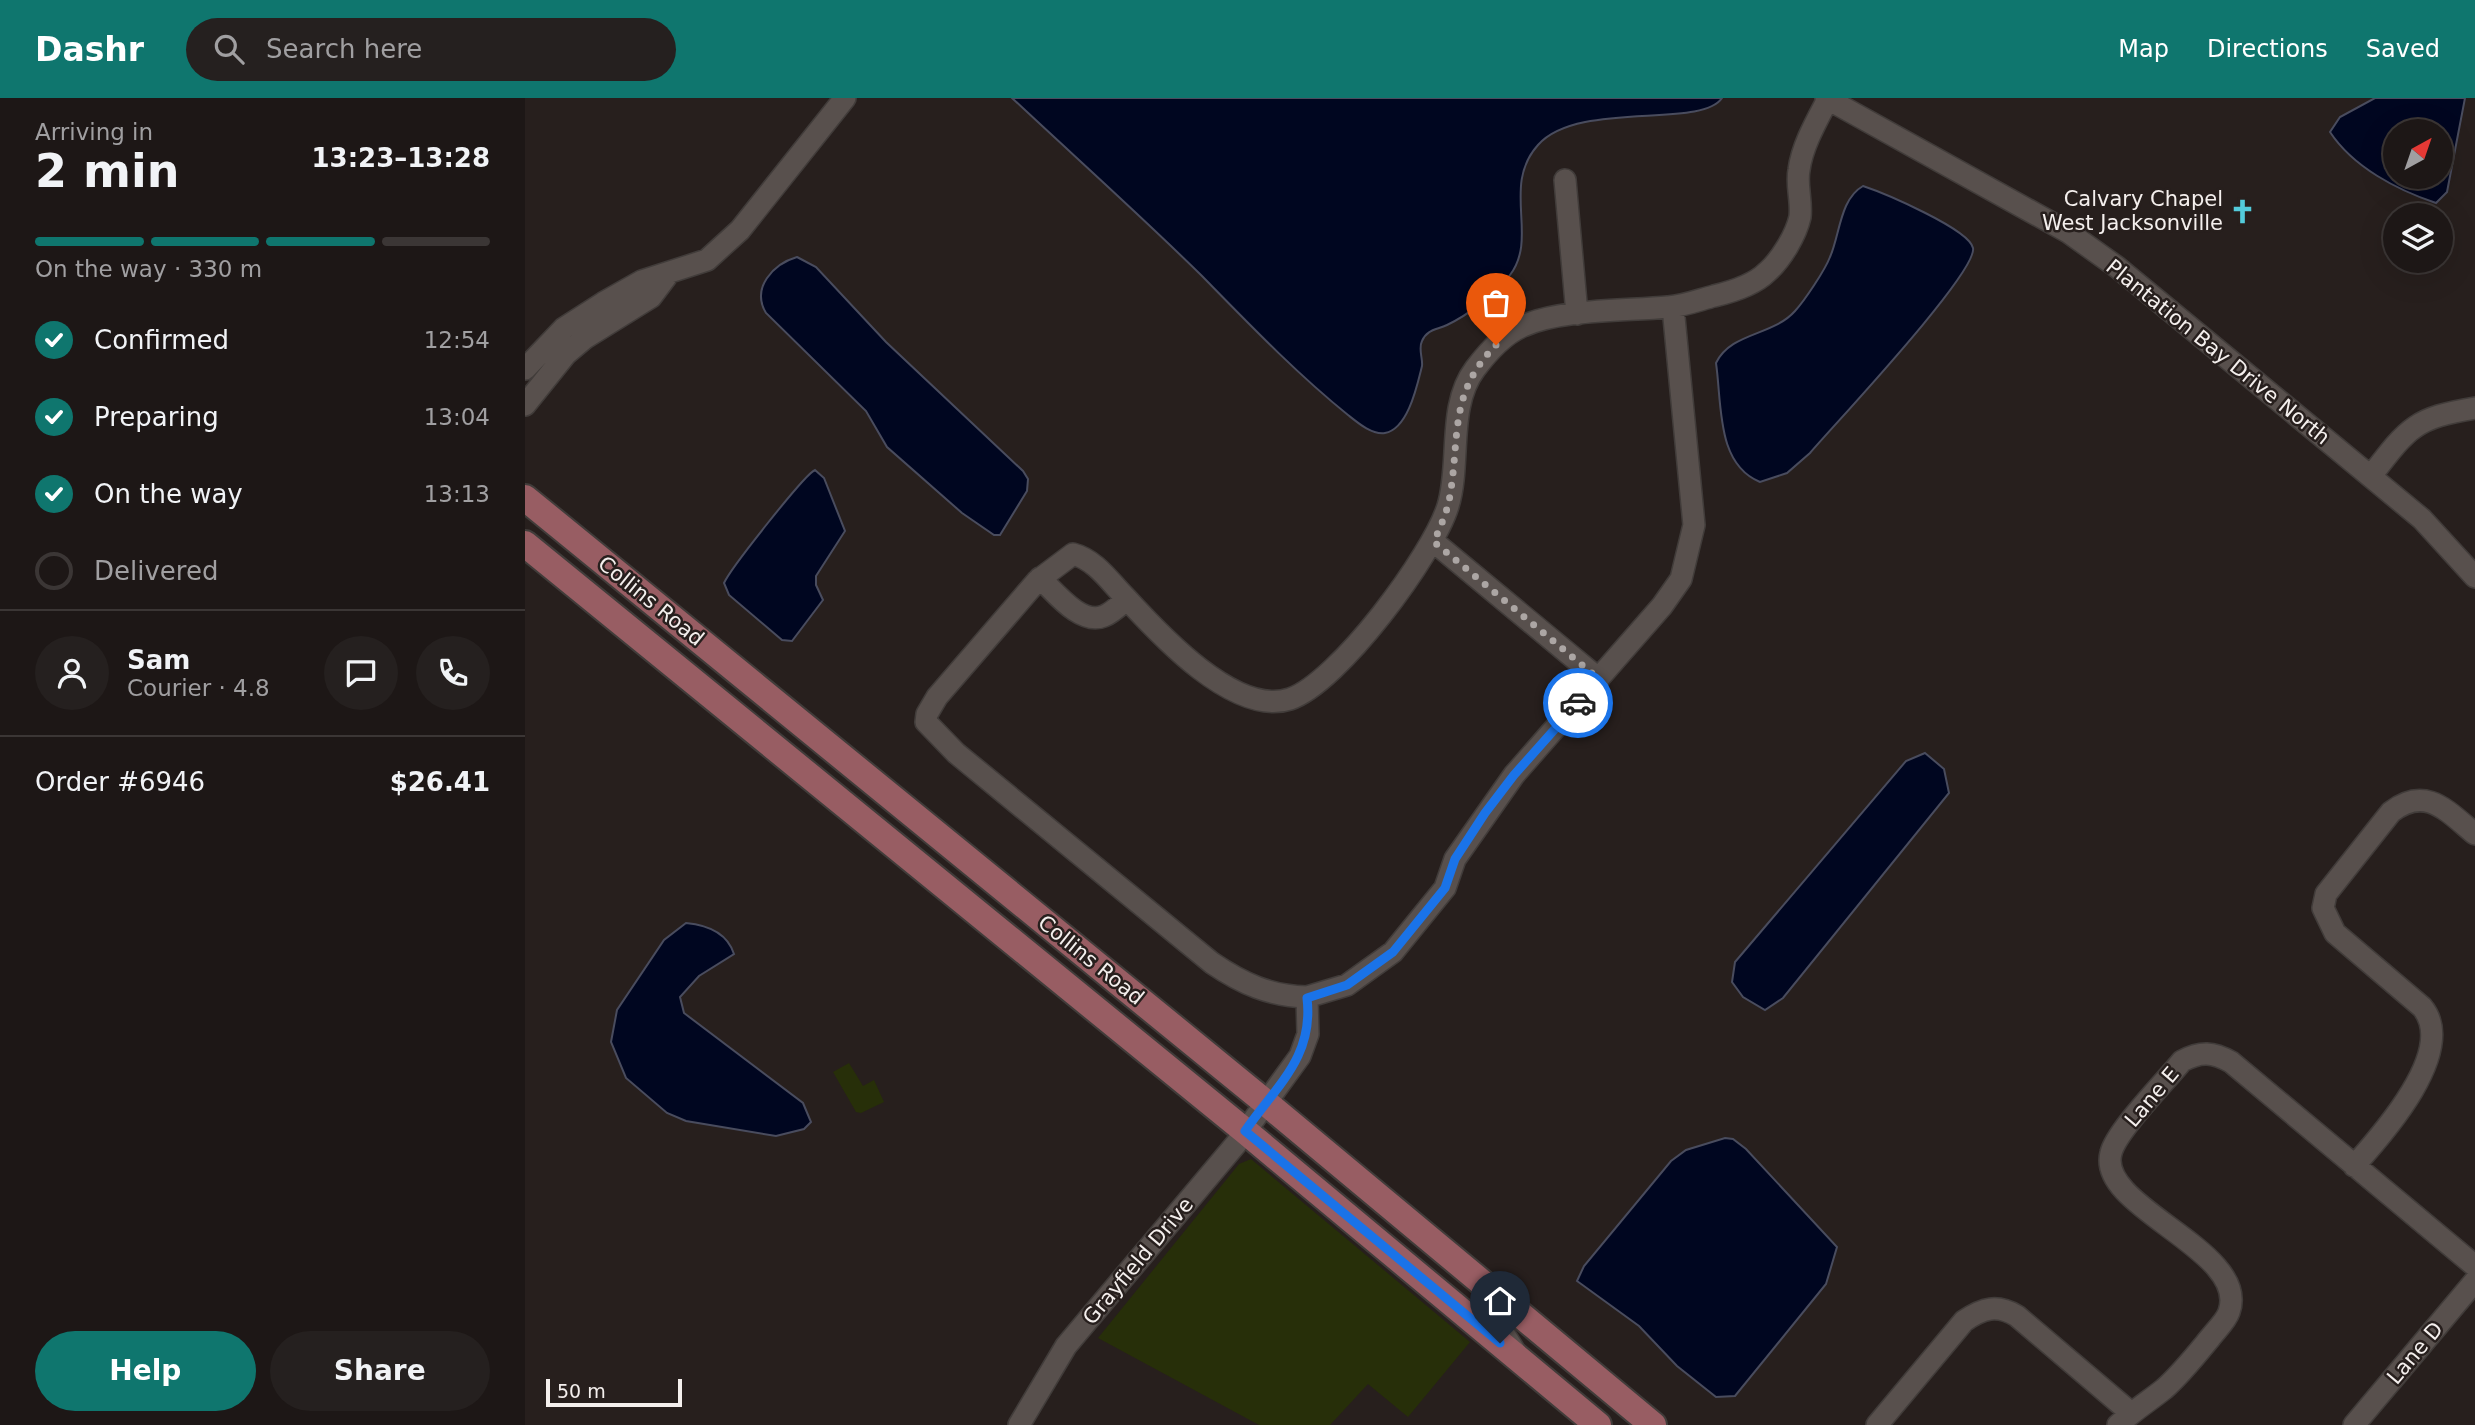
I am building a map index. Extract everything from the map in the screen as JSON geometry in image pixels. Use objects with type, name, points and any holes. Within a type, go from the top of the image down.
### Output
[{"type":"main road","name":"Collins Road","points":[[525,498],[1265,1102],[1653,1425]]},
{"type":"main road","name":"Collins Road","points":[[525,544],[1245,1131],[1598,1425]]},
{"type":"street","points":[[525,369],[564,328],[642,281],[707,260],[740,230],[845,98]]},
{"type":"street","points":[[1673,307],[1694,525],[1681,579],[1599,679],[1506,785],[1455,859],[1445,888],[1393,952],[1347,985],[1307,998],[1283,996],[1244,984],[1212,963],[956,753],[926,722],[927,714],[937,697],[1040,578],[1073,554],[1085,556],[1095,564],[1167,640],[1202,669],[1239,694],[1268,701],[1289,699],[1308,689],[1349,651],[1410,579],[1434,542],[1448,505],[1461,399],[1472,373],[1496,345],[1523,326],[1577,314],[1673,307],[1743,286],[1767,273],[1783,253],[1800,216],[1798,169],[1827,99]]},
{"type":"street","name":"Plantation Bay Drive North","points":[[1827,99],[2068,232],[2117,267],[2422,519],[2475,577]]},
{"type":"street","points":[[1565,180],[1577,314]]},
{"type":"street","points":[[525,405],[566,354],[585,338],[651,297],[669,273]]},
{"type":"street","points":[[2371,477],[2408,431],[2434,415],[2475,408]]},
{"type":"street","points":[[1434,542],[1599,679]]},
{"type":"street","points":[[1040,578],[1072,607],[1091,618],[1106,616],[1127,599]]},
{"type":"street","points":[[2475,834],[2444,808],[2432,802],[2418,799],[2404,802],[2391,812],[2326,894],[2323,908],[2336,933],[2429,1015],[2434,1035],[2407,1100],[2354,1166],[2475,1266]]},
{"type":"street","name":"Grayfield Drive","points":[[1019,1425],[1066,1346],[1245,1131],[1300,1056],[1308,1034],[1307,998]]},
{"type":"street","name":"Lane E","points":[[1877,1425],[1964,1321],[1977,1312],[1993,1307],[2006,1309],[2017,1316],[2125,1419],[2165,1388],[2195,1357],[2228,1315],[2232,1300],[2231,1287],[2217,1267],[2122,1187],[2113,1176],[2110,1164],[2114,1143],[2182,1061],[2195,1054],[2209,1052],[2231,1062],[2354,1166]]},
{"type":"street","name":"Lane D","points":[[2354,1425],[2475,1281]]},
{"type":"street","points":[[1492,1290],[1501,1329],[1522,1361]]},
{"type":"green space","points":[[849,1063],[863,1086],[874,1080],[884,1102],[861,1113],[856,1112],[833,1072]]},
{"type":"green space","points":[[1251,1159],[1470,1342],[1408,1417],[1368,1384],[1330,1425],[1259,1425],[1098,1338],[1239,1164]]},
{"type":"water","points":[[1012,98],[1722,98],[1710,107],[1690,112],[1580,123],[1556,131],[1538,145],[1527,161],[1522,177],[1521,244],[1518,260],[1510,275],[1472,310],[1424,337],[1420,347],[1422,366],[1410,405],[1400,424],[1393,430],[1380,433],[1361,425],[1310,382],[1179,253]]},
{"type":"water","points":[[2375,98],[2465,98],[2453,161],[2453,119],[2383,119],[2383,179],[2351,156],[2330,132],[2340,117]]},
{"type":"water","points":[[1863,186],[1924,212],[1957,231],[1973,248],[1968,263],[1930,316],[1810,453],[1787,473],[1760,482],[1735,462],[1728,447],[1721,414],[1716,363],[1732,345],[1775,325],[1795,311],[1827,263],[1845,208],[1855,192]]},
{"type":"water","points":[[2402,189],[2448,189],[2436,203]]},
{"type":"water","points":[[797,257],[816,267],[886,342],[1023,471],[1028,479],[1027,491],[1000,535],[994,535],[962,513],[887,447],[866,411],[766,313],[761,295],[767,278],[780,265]]},
{"type":"water","points":[[815,470],[824,478],[845,531],[816,576],[816,585],[823,600],[792,641],[782,640],[729,595],[724,583],[768,523],[797,487]]},
{"type":"water","points":[[1925,753],[1944,769],[1949,793],[1783,998],[1765,1010],[1743,997],[1732,982],[1735,962],[1906,761]]},
{"type":"water","points":[[686,923],[715,931],[727,940],[734,954],[699,976],[680,997],[684,1013],[803,1103],[811,1122],[804,1129],[776,1136],[686,1121],[667,1113],[626,1078],[611,1042],[617,1010],[664,940]]},
{"type":"water","points":[[1725,1138],[1733,1139],[1746,1149],[1837,1247],[1826,1284],[1735,1396],[1716,1397],[1677,1366],[1639,1326],[1577,1281],[1584,1266],[1671,1161],[1686,1150]]},
{"type":"way so far","points":[[1496,345],[1472,373],[1461,399],[1448,505],[1434,542],[1599,679],[1578,703]]},
{"type":"place","name":"Calvary Chapel West Jacksonville","points":[[2243,211]]},
{"type":"route","points":[[1500,1343],[1245,1131],[1300,1056],[1308,1034],[1307,998],[1347,985],[1393,952],[1445,888],[1455,859],[1485,813],[1514,775],[1578,703]]}]
